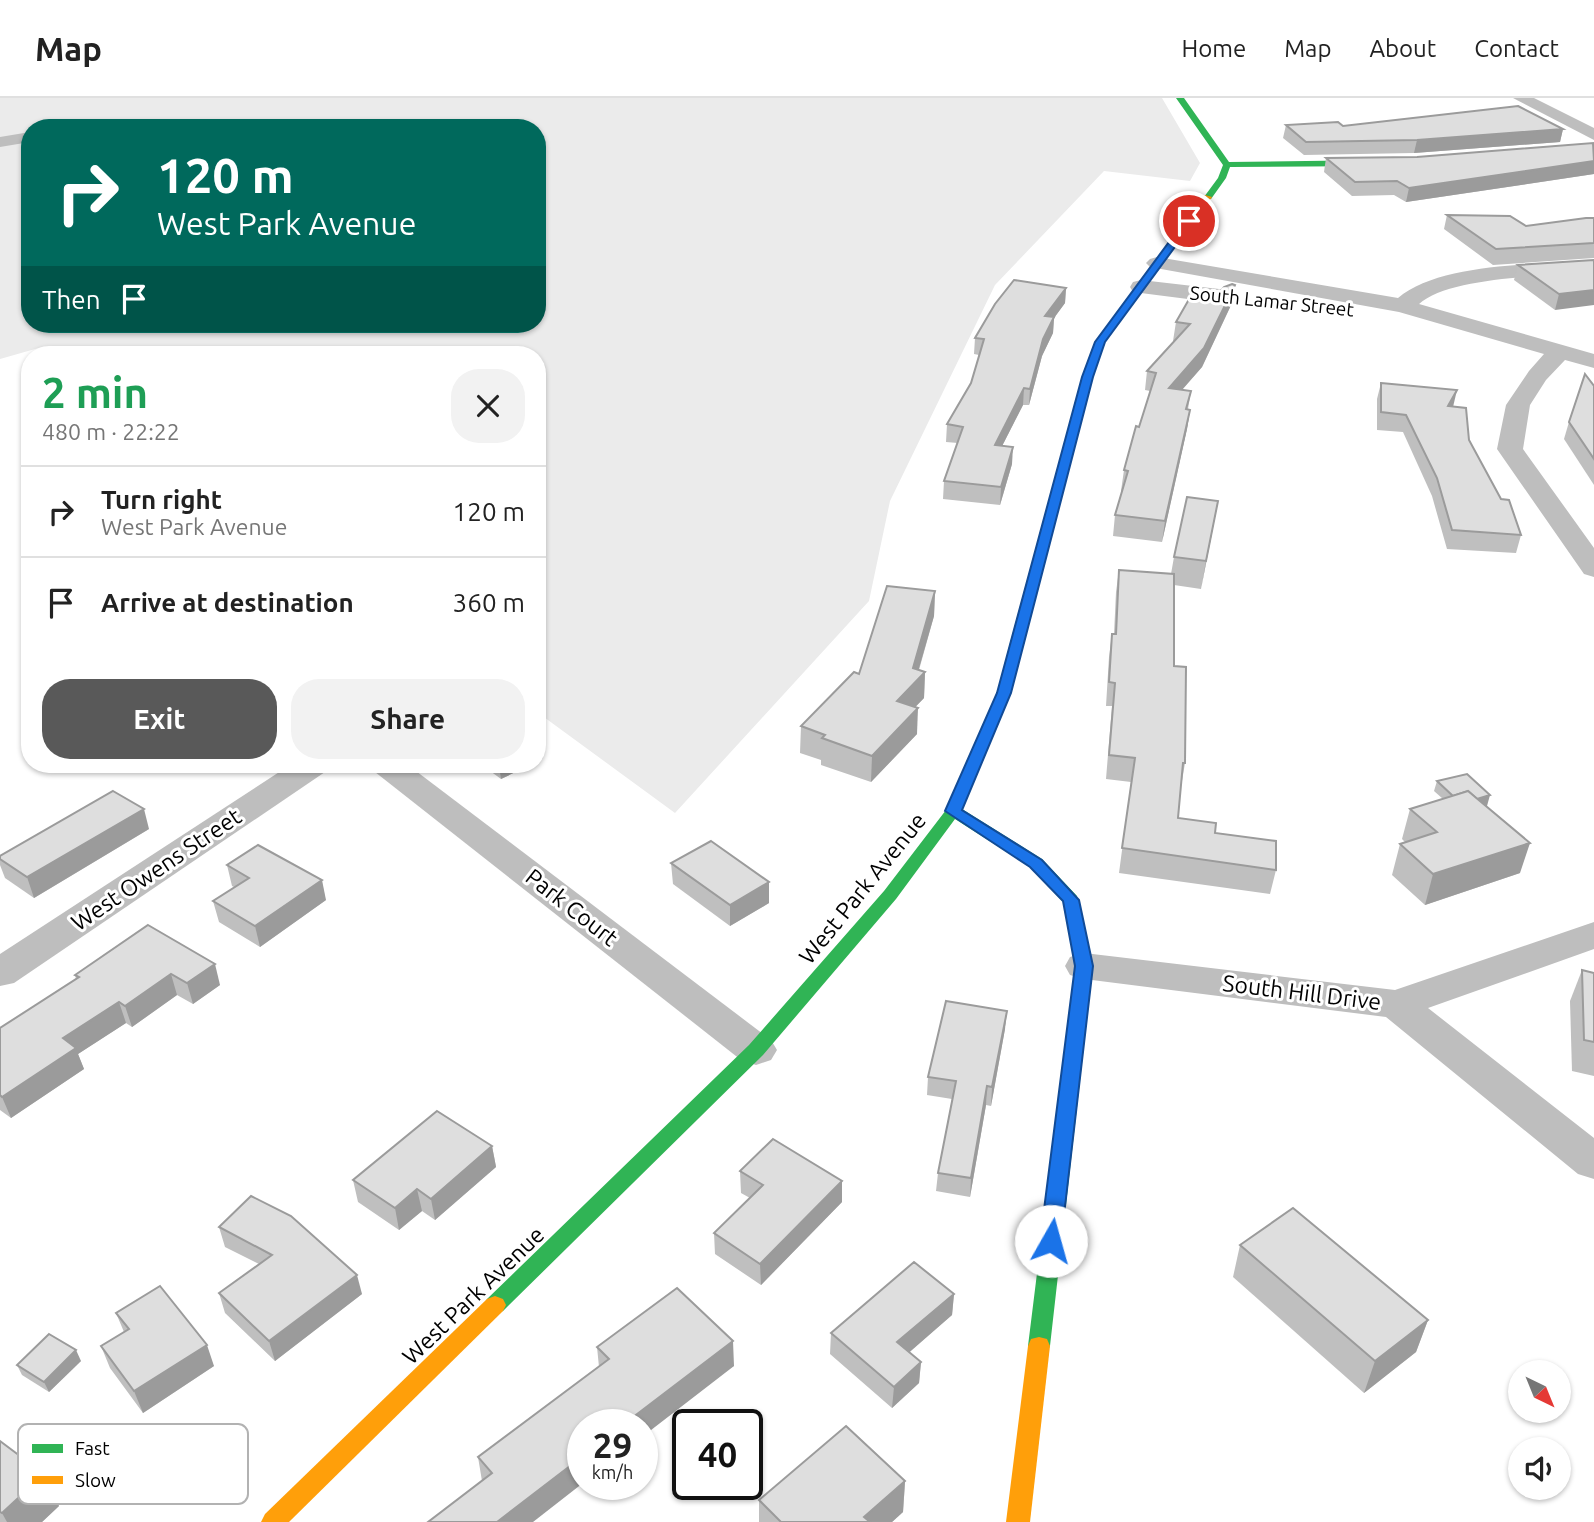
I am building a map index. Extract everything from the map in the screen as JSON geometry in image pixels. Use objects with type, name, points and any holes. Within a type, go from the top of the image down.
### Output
[{"type":"street","points":[[1180,98],[1227,165],[1390,163]]},
{"type":"street","points":[[1521,98],[1594,135]]},
{"type":"street","points":[[0,142],[21,138]]},
{"type":"street","name":"West Park Avenue","points":[[273,1522],[756,1050],[890,895],[953,811],[1004,693],[1087,377],[1100,342],[1222,178],[1227,165]]},
{"type":"street","name":"South Lamar Street","points":[[1157,263],[1403,306],[1594,361]]},
{"type":"street","points":[[1403,306],[1420,291],[1456,279],[1594,266]]},
{"type":"street","name":"South Lamar Street","points":[[1141,287],[1349,312],[1403,306]]},
{"type":"street","points":[[1559,352],[1536,376],[1518,405],[1510,450],[1594,568]]},
{"type":"street","name":"West Owens Street","points":[[0,973],[301,773]]},
{"type":"street","name":"Park Court","points":[[397,773],[756,1050]]},
{"type":"street","points":[[953,811],[1036,863],[1071,900],[1084,966],[1017,1522]]},
{"type":"street","name":"South Hill Drive","points":[[1084,966],[1397,1004],[1594,935]]},
{"type":"street","points":[[1397,1004],[1594,1162]]},
{"type":"shaded area","points":[[0,98],[1162,98],[1200,163],[1190,181],[1104,171],[995,285],[890,501],[869,601],[675,813],[546,719],[546,346],[21,346],[21,353],[0,359]]},
{"type":"building","points":[[1518,106],[1563,129],[1417,140],[1306,142],[1286,125],[1338,122],[1343,126]]},
{"type":"building","points":[[1593,143],[1594,161],[1409,188],[1397,181],[1355,182],[1326,158],[1417,157]]},
{"type":"building","points":[[1447,215],[1510,216],[1526,226],[1594,218],[1594,243],[1496,249]]},
{"type":"building","points":[[1594,260],[1594,290],[1559,294],[1518,265]]},
{"type":"building","points":[[1014,280],[1066,288],[1045,316],[1054,317],[1043,339],[1030,389],[1024,388],[995,445],[1013,447],[1001,487],[944,481],[963,427],[947,424],[971,383],[984,339],[975,338],[995,304]]},
{"type":"building","points":[[1235,285],[1204,348],[1169,388],[1191,391],[1186,409],[1190,410],[1165,521],[1115,515],[1128,471],[1124,470],[1136,426],[1139,427],[1156,373],[1147,371],[1190,324],[1176,322],[1192,294],[1215,297],[1224,287]]},
{"type":"building","points":[[1585,374],[1594,386],[1594,459],[1569,422]]},
{"type":"building","points":[[1381,383],[1457,390],[1448,406],[1466,408],[1469,440],[1501,499],[1509,500],[1521,535],[1452,530],[1437,478],[1406,415],[1381,412]]},
{"type":"building","points":[[1187,497],[1218,501],[1206,561],[1174,557]]},
{"type":"building","points":[[1119,570],[1174,574],[1174,666],[1186,667],[1185,763],[1178,818],[1216,823],[1215,833],[1276,841],[1276,870],[1122,848],[1135,758],[1109,755],[1115,683],[1109,682],[1112,634],[1116,634]]},
{"type":"building","points":[[887,586],[935,591],[913,668],[925,672],[897,701],[918,708],[872,756],[822,738],[825,735],[801,726],[854,672],[859,674]]},
{"type":"building","points":[[1467,774],[1490,795],[1477,799],[1468,791],[1453,796],[1437,781]]},
{"type":"building","points":[[113,791],[144,809],[27,877],[0,859],[0,856]]},
{"type":"building","points":[[1468,791],[1530,843],[1433,874],[1400,844],[1437,832],[1410,809]]},
{"type":"building","points":[[711,841],[769,882],[730,905],[671,863]]},
{"type":"building","points":[[258,845],[322,880],[255,926],[213,901],[249,878],[227,865]]},
{"type":"building","points":[[148,925],[215,964],[187,983],[171,974],[125,1006],[119,1002],[63,1038],[76,1048],[2,1097],[0,1028],[79,977],[75,975]]},
{"type":"building","points":[[1582,970],[1594,973],[1594,1042],[1584,1040]]},
{"type":"building","points":[[946,1001],[1007,1011],[992,1087],[987,1086],[971,1178],[938,1173],[956,1081],[928,1077]]},
{"type":"building","points":[[437,1111],[492,1146],[431,1199],[417,1189],[395,1208],[353,1180]]},
{"type":"building","points":[[773,1139],[842,1181],[760,1264],[714,1233],[763,1185],[740,1171]]},
{"type":"building","points":[[251,1196],[291,1216],[357,1275],[269,1341],[219,1293],[272,1255],[219,1227]]},
{"type":"building","points":[[1293,1208],[1428,1320],[1375,1361],[1240,1245]]},
{"type":"building","points":[[914,1262],[954,1294],[897,1342],[921,1362],[894,1387],[831,1333]]},
{"type":"building","points":[[160,1286],[207,1345],[134,1391],[101,1346],[129,1329],[116,1313]]},
{"type":"building","points":[[677,1288],[733,1341],[644,1409],[567,1409],[567,1468],[497,1522],[428,1522],[492,1473],[478,1457],[609,1359],[597,1347]]},
{"type":"building","points":[[49,1334],[76,1350],[44,1382],[17,1365]]},
{"type":"building","points":[[846,1426],[905,1481],[864,1517],[870,1522],[781,1522],[759,1500],[763,1500],[763,1497]]},
{"type":"building","points":[[0,1441],[18,1454],[18,1498],[0,1512]]},
{"type":"traffic: fast","points":[[1180,98],[1227,165],[1222,178],[1208,197]]},
{"type":"traffic: fast","points":[[1227,165],[1379,163]]},
{"type":"traffic: fast","points":[[495,1305],[756,1050],[890,895],[953,811],[1004,693],[1018,639]]},
{"type":"traffic: fast","points":[[953,811],[1036,863],[1071,900],[1084,966],[1039,1346]]},
{"type":"traffic: slow","points":[[1018,639],[1087,377],[1100,342],[1208,197]]},
{"type":"traffic: slow","points":[[273,1522],[495,1305]]},
{"type":"traffic: slow","points":[[1018,1522],[1039,1346]]},
{"type":"route","points":[[1051,1241],[1084,966],[1071,900],[1036,863],[953,811],[1004,693],[1087,377],[1100,342],[1189,221]]}]
